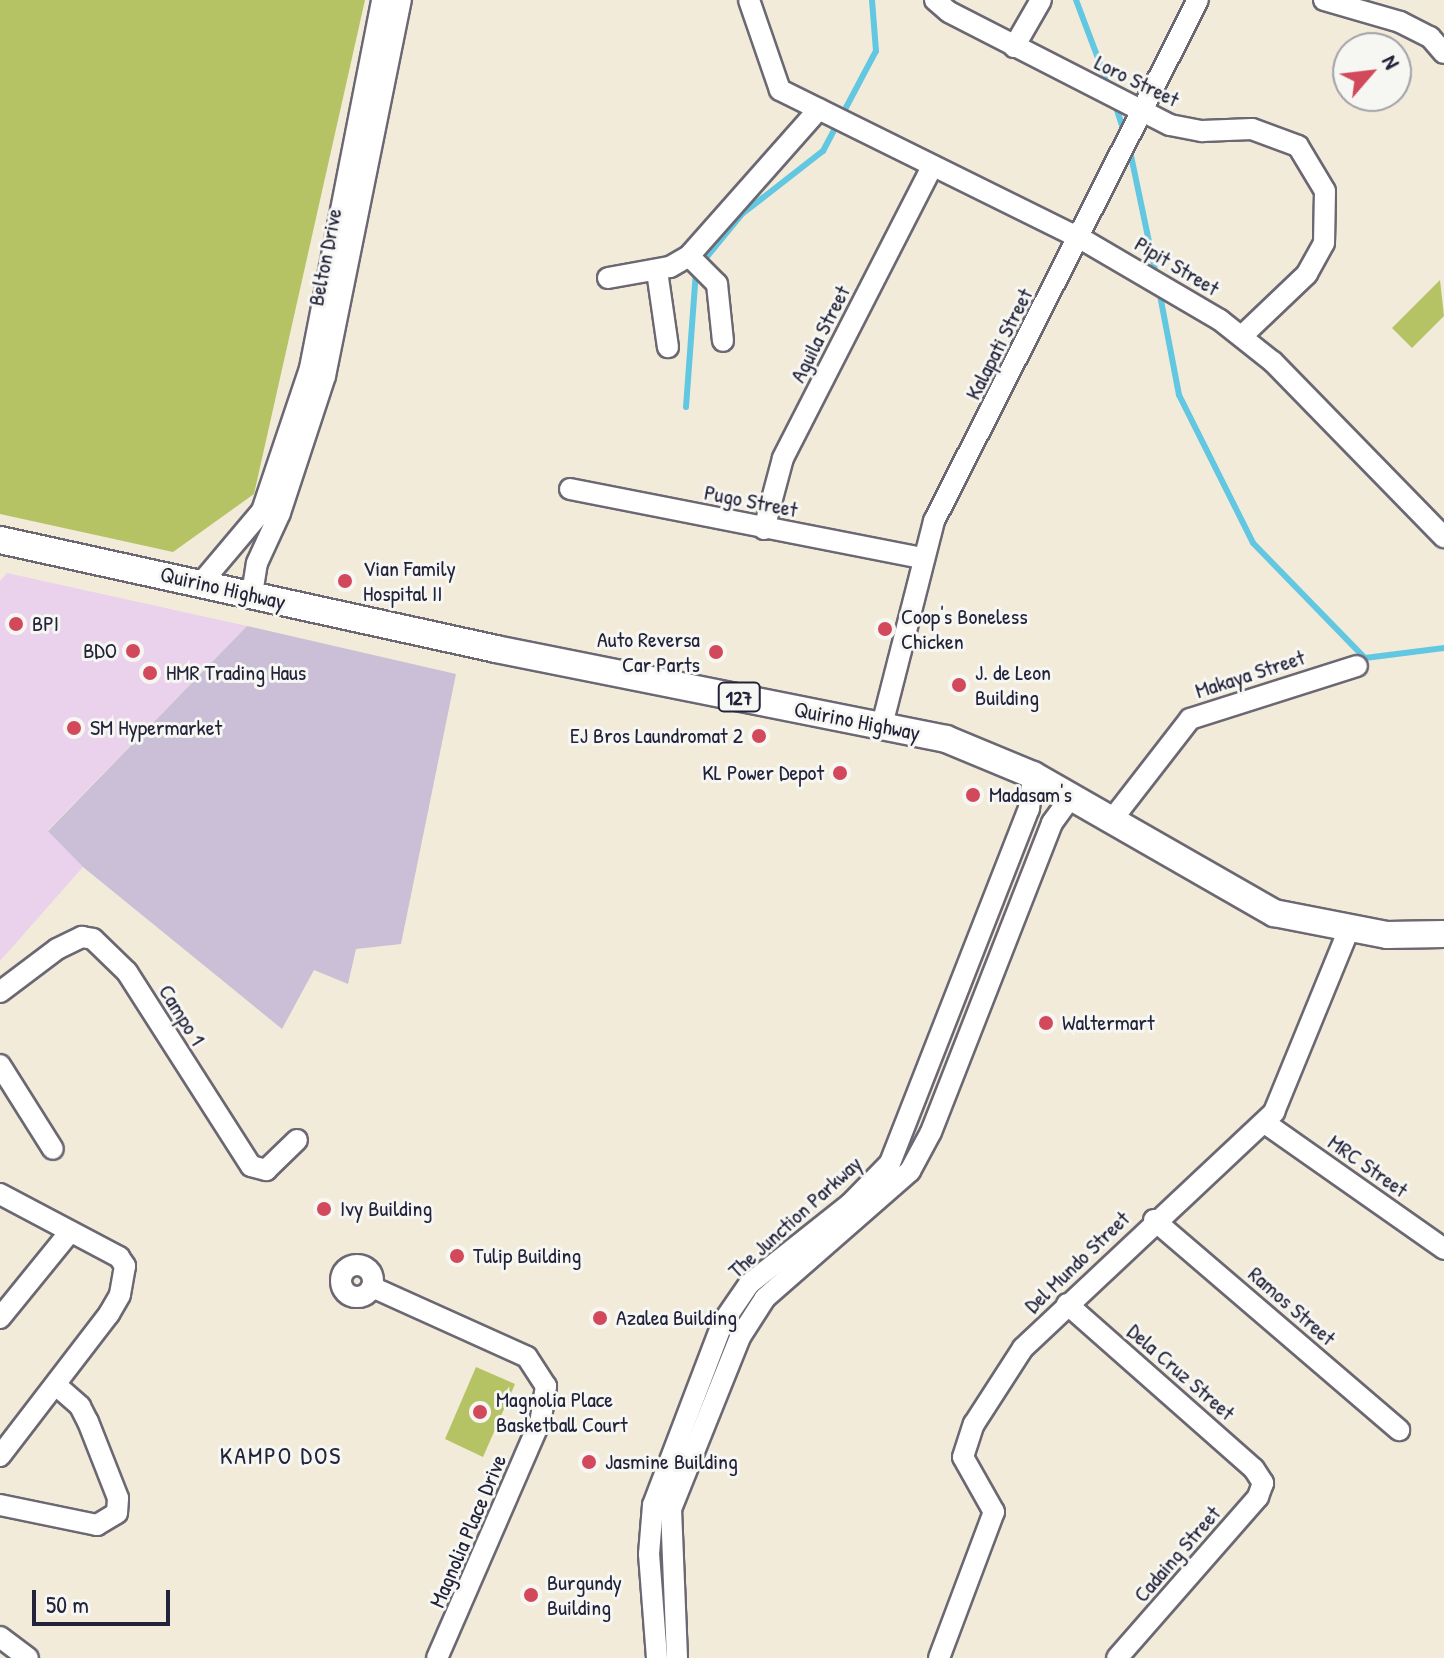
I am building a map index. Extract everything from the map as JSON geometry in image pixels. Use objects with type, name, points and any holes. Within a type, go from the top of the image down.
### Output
[{"type":"main road","name":"Quirino Highway","points":[[0,540],[496,649],[946,739],[1033,775],[1274,913],[1387,935],[1444,934]]},
{"type":"street","name":"Belton Drive","points":[[328,321],[382,0]]},
{"type":"street","name":"Belton Drive","points":[[252,594],[270,514],[310,368],[328,321],[401,0]]},
{"type":"street","name":"Pipit Street","points":[[749,0],[773,80],[804,106],[826,110],[932,167],[1080,238],[1172,288],[1243,335],[1444,537]]},
{"type":"street","name":"Loro Street","points":[[935,0],[1014,47],[1145,114],[1186,130],[1241,128],[1277,135],[1298,146],[1320,180],[1328,218],[1321,253],[1297,285],[1243,335]]},
{"type":"street","points":[[1014,47],[1041,0]]},
{"type":"street","name":"Kalapati Street","points":[[882,725],[922,558],[934,521],[1145,114],[1198,0]]},
{"type":"street","points":[[1324,0],[1400,22],[1430,37],[1444,53]]},
{"type":"street","points":[[608,278],[657,271],[689,256],[826,110]]},
{"type":"street","name":"Aguila Street","points":[[764,529],[783,458],[932,167]]},
{"type":"street","points":[[689,256],[717,284],[723,341]]},
{"type":"street","points":[[657,271],[668,347]]},
{"type":"street","name":"Pugo Street","points":[[570,489],[922,558]]},
{"type":"street","name":"Belton Drive","points":[[202,582],[237,538],[270,514]]},
{"type":"street","points":[[237,538],[262,550]]},
{"type":"street","name":"Makaya Street","points":[[1111,821],[1190,719],[1357,666]]},
{"type":"street","name":"The Junction Parkway","points":[[657,1658],[649,1554],[653,1505],[723,1322],[749,1284],[850,1204],[890,1163],[1029,809],[1033,775]]},
{"type":"street","name":"The Junction Parkway","points":[[677,1658],[670,1555],[671,1509],[740,1337],[765,1298],[910,1171],[931,1132],[1052,823],[1071,797]]},
{"type":"street","name":"Del Mundo Street","points":[[939,1658],[994,1512],[963,1457],[974,1424],[1023,1348],[1154,1220],[1265,1123],[1289,1085],[1349,929]]},
{"type":"street","name":"Campo 1","points":[[0,992],[57,949],[82,937],[93,939],[127,972],[251,1166],[266,1170],[297,1140]]},
{"type":"street","points":[[0,1065],[53,1149]]},
{"type":"street","name":"MRC Street","points":[[1265,1123],[1444,1249]]},
{"type":"street","points":[[0,1194],[119,1257],[125,1278],[109,1314],[57,1386],[0,1456]]},
{"type":"street","name":"Ramos Street","points":[[1154,1220],[1399,1430]]},
{"type":"street","points":[[0,1318],[70,1232]]},
{"type":"street","points":[[749,1284],[765,1298]]},
{"type":"street","name":"Magnolia Place Drive","points":[[372,1287],[527,1357],[546,1386],[541,1419],[437,1658]]},
{"type":"street","name":"Dela Cruz Street","points":[[1067,1304],[1261,1477]]},
{"type":"street","points":[[0,1505],[97,1525],[117,1513],[118,1498],[88,1422],[80,1406],[57,1386]]},
{"type":"street","name":"Cadaing Street","points":[[1117,1658],[1258,1497],[1261,1477]]},
{"type":"street","points":[[649,1554],[670,1555]]},
{"type":"street","points":[[0,1637],[28,1658]]},
{"type":"shaded area","name":"SM Hypermarket","points":[[7,573],[247,626],[48,830],[83,867],[0,961],[0,581]]},
{"type":"shaded area","points":[[247,626],[456,674],[401,944],[356,949],[348,984],[314,970],[282,1029],[83,867],[48,831]]},
{"type":"green space","points":[[0,0],[365,0],[254,494],[173,552],[0,514]]},
{"type":"green space","points":[[1440,280],[1444,316],[1412,348],[1392,328]]},
{"type":"green space","name":"Magnolia Place Basketball Court","points":[[476,1367],[515,1384],[483,1457],[445,1439]]},
{"type":"waterway","points":[[686,407],[696,270],[742,214],[823,151],[876,51],[872,0]]},
{"type":"waterway","points":[[1076,0],[1110,90]]},
{"type":"waterway","points":[[1115,104],[1124,131]]},
{"type":"waterway","points":[[1129,146],[1156,275]]},
{"type":"waterway","points":[[1159,290],[1179,395],[1253,543],[1365,658],[1444,648]]},
{"type":"place","name":"Vian Family Hospital II","points":[[345,581]]},
{"type":"place","name":"BPI","points":[[16,624]]},
{"type":"place","name":"Coop's Boneless Chicken","points":[[885,629]]},
{"type":"place","name":"BDO","points":[[133,651]]},
{"type":"place","name":"Auto Reversa Car Parts","points":[[716,652]]},
{"type":"place","name":"HMR Trading Haus","points":[[150,673]]},
{"type":"place","name":"J. de Leon Building","points":[[959,685]]},
{"type":"place","name":"SM Hypermarket","points":[[74,728]]},
{"type":"place","name":"EJ Bros Laundromat 2","points":[[759,736]]},
{"type":"place","name":"KL Power Depot","points":[[840,773]]},
{"type":"place","name":"Madasam's","points":[[973,795]]},
{"type":"place","name":"Waltermart","points":[[1046,1023]]},
{"type":"place","name":"Ivy Building","points":[[324,1209]]},
{"type":"place","name":"Tulip Building","points":[[457,1256]]},
{"type":"place","name":"Azalea Building","points":[[600,1318]]},
{"type":"place","name":"Magnolia Place Basketball Court","points":[[480,1412]]},
{"type":"place","name":"Jasmine Building","points":[[589,1462]]},
{"type":"place","name":"Burgundy Building","points":[[531,1595]]},
{"type":"district","name":"KAMPO DOS","points":[[281,1456]]}]
